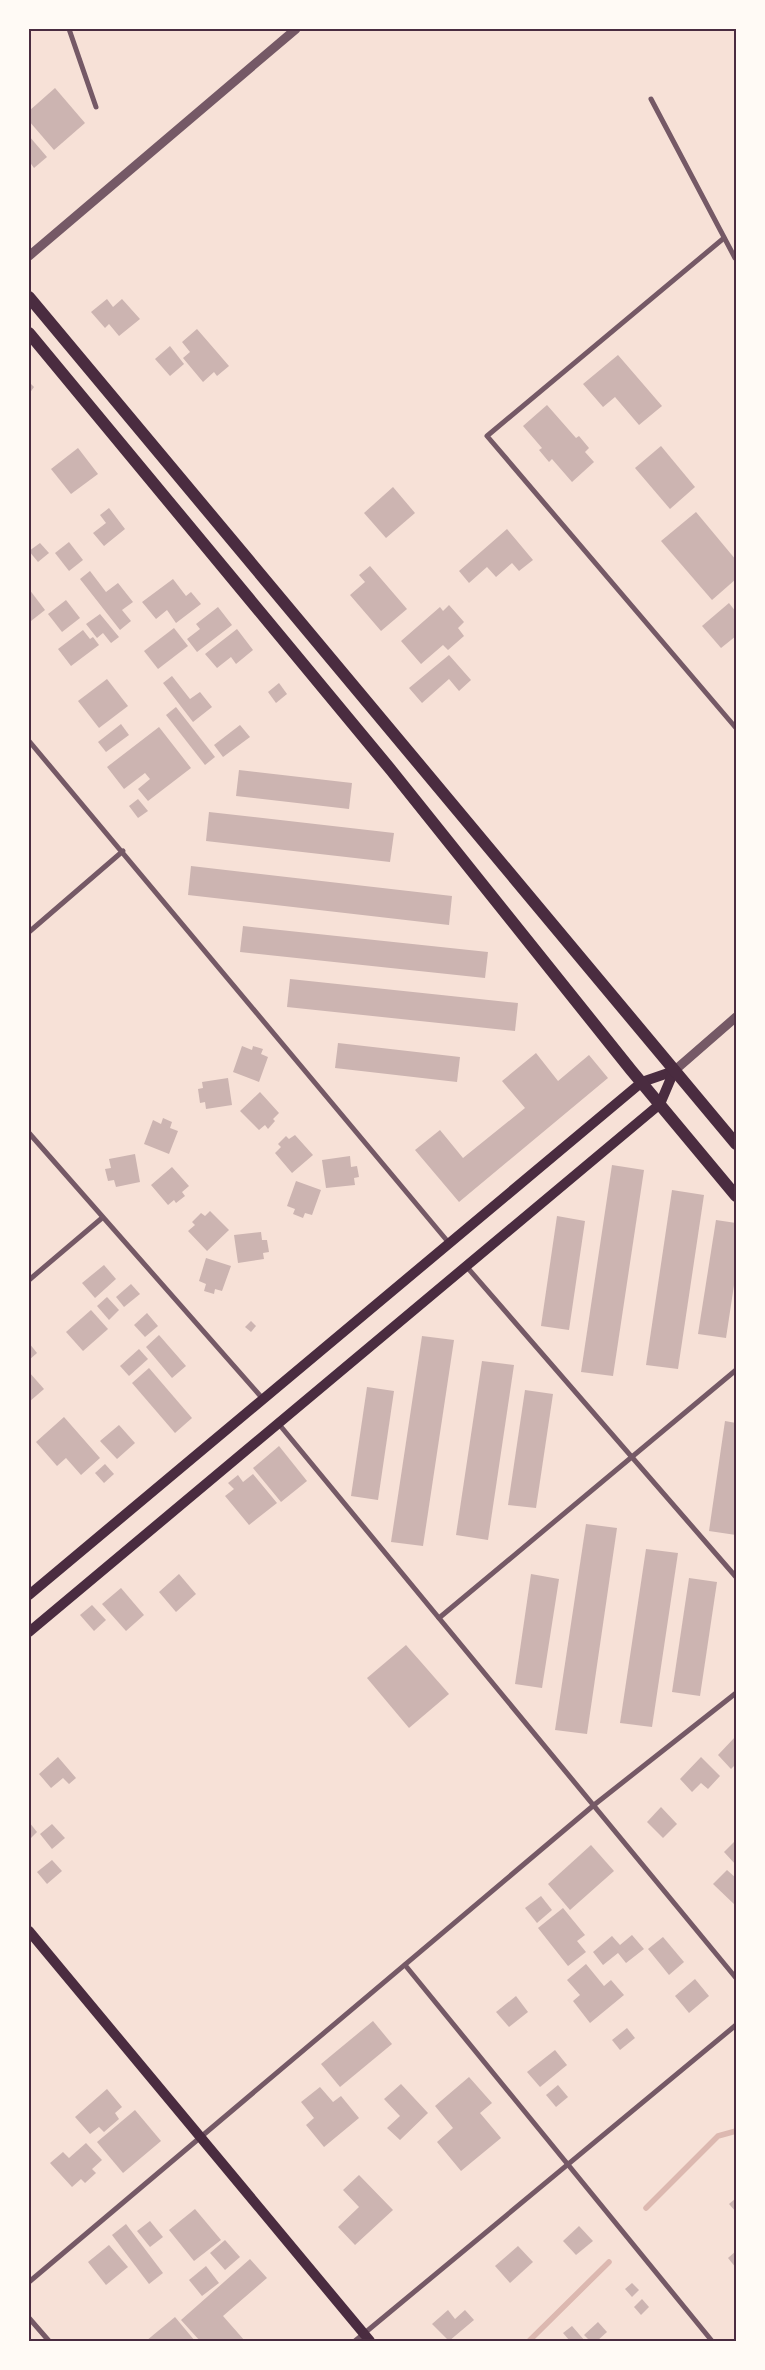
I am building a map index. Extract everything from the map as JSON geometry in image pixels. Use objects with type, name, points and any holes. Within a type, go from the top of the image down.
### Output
[{"type":"main road","points":[[29,297],[736,1144]]},
{"type":"main road","points":[[29,333],[391,770],[736,1196]]},
{"type":"main road","points":[[29,1595],[642,1082],[674,1071]]},
{"type":"main road","points":[[29,1632],[660,1104],[674,1071]]},
{"type":"main road","points":[[31,1937],[201,2137],[367,2338]]},
{"type":"street","points":[[69,29],[96,107]]},
{"type":"street","points":[[29,256],[296,29]]},
{"type":"street","points":[[651,99],[735,257]]},
{"type":"street","points":[[724,238],[486,436],[736,728]]},
{"type":"street","points":[[29,741],[450,1243]]},
{"type":"street","points":[[29,932],[123,851]]},
{"type":"street","points":[[674,1071],[736,1016]]},
{"type":"street","points":[[29,1133],[263,1399]]},
{"type":"street","points":[[29,1280],[102,1218]]},
{"type":"street","points":[[466,1266],[736,1577]]},
{"type":"street","points":[[439,1618],[736,1370]]},
{"type":"street","points":[[278,1423],[736,1978]]},
{"type":"street","points":[[29,2282],[594,1805],[736,1693]]},
{"type":"street","points":[[404,1965],[712,2341]]},
{"type":"street","points":[[355,2341],[367,2338],[567,2166],[736,2025]]},
{"type":"street","points":[[29,2318],[48,2341]]},
{"type":"building","points":[[55,88],[85,123],[54,150],[29,121],[29,111]]},
{"type":"building","points":[[29,136],[47,157],[34,168],[29,161]]},
{"type":"building","points":[[107,299],[113,307],[122,299],[140,319],[119,336],[109,324],[105,328],[91,312]]},
{"type":"building","points":[[197,329],[229,366],[217,376],[214,372],[203,382],[183,358],[190,352],[182,342]]},
{"type":"building","points":[[170,346],[184,364],[170,376],[155,359]]},
{"type":"building","points":[[618,355],[662,406],[639,425],[615,397],[603,407],[583,384]]},
{"type":"building","points":[[29,382],[34,387],[29,394]]},
{"type":"building","points":[[547,405],[576,438],[579,436],[589,448],[585,452],[594,462],[572,482],[552,459],[549,462],[539,450],[542,448],[523,426]]},
{"type":"building","points":[[661,446],[695,487],[670,509],[635,468]]},
{"type":"building","points":[[78,448],[98,474],[71,494],[51,469]]},
{"type":"building","points":[[393,487],[415,513],[386,538],[364,513]]},
{"type":"building","points":[[109,508],[125,529],[104,546],[93,533],[106,523],[100,515]]},
{"type":"building","points":[[696,512],[736,560],[736,579],[712,600],[661,541]]},
{"type":"building","points":[[507,529],[533,560],[519,571],[512,563],[496,577],[487,567],[469,583],[459,571]]},
{"type":"building","points":[[69,542],[83,560],[69,571],[55,553]]},
{"type":"building","points":[[40,543],[49,553],[38,562],[29,551]]},
{"type":"building","points":[[370,566],[407,609],[381,631],[350,595],[365,582],[359,575]]},
{"type":"building","points":[[90,571],[106,592],[118,583],[133,602],[122,610],[131,621],[120,630],[80,579]]},
{"type":"building","points":[[173,579],[186,596],[191,592],[201,604],[176,623],[167,610],[156,619],[142,602]]},
{"type":"building","points":[[29,589],[45,610],[31,621],[29,618]]},
{"type":"building","points":[[66,600],[80,618],[62,632],[48,614]]},
{"type":"building","points":[[729,603],[736,612],[736,636],[721,648],[702,626]]},
{"type":"building","points":[[449,605],[464,622],[458,628],[464,636],[448,650],[443,645],[421,664],[401,641],[440,607],[443,611]]},
{"type":"building","points":[[218,607],[232,625],[197,652],[187,639],[200,629],[196,624]]},
{"type":"building","points":[[100,614],[119,637],[111,643],[103,633],[97,638],[86,624]]},
{"type":"building","points":[[174,628],[188,646],[158,669],[144,651]]},
{"type":"building","points":[[237,629],[253,650],[236,664],[231,657],[217,668],[205,654]]},
{"type":"building","points":[[83,630],[90,639],[93,637],[99,645],[71,666],[58,649]]},
{"type":"building","points":[[449,655],[471,680],[459,691],[449,679],[422,703],[409,688]]},
{"type":"building","points":[[172,676],[190,699],[200,692],[212,707],[193,722],[163,683]]},
{"type":"building","points":[[107,679],[128,706],[99,728],[78,701]]},
{"type":"building","points":[[279,683],[287,694],[276,703],[268,692]]},
{"type":"building","points":[[176,707],[215,757],[205,765],[166,715]]},
{"type":"building","points":[[121,724],[129,735],[106,752],[98,742]]},
{"type":"building","points":[[240,725],[250,737],[223,757],[214,745]]},
{"type":"building","points":[[159,727],[191,768],[148,801],[138,789],[150,779],[145,773],[124,789],[107,767]]},
{"type":"building","points":[[239,770],[352,783],[349,809],[236,796]]},
{"type":"building","points":[[138,799],[148,811],[138,818],[129,806]]},
{"type":"building","points":[[209,812],[394,833],[390,862],[206,841]]},
{"type":"building","points":[[191,866],[452,896],[449,925],[188,895]]},
{"type":"building","points":[[243,926],[488,952],[485,978],[240,952]]},
{"type":"building","points":[[290,979],[518,1003],[515,1031],[287,1007]]},
{"type":"building","points":[[338,1043],[460,1057],[457,1082],[335,1068]]},
{"type":"building","points":[[242,1046],[252,1050],[253,1046],[263,1049],[261,1054],[268,1057],[259,1082],[233,1072]]},
{"type":"building","points":[[536,1053],[558,1081],[589,1055],[608,1078],[459,1202],[415,1150],[440,1130],[463,1158],[525,1108],[502,1081]]},
{"type":"building","points":[[228,1078],[232,1105],[206,1109],[205,1102],[200,1103],[198,1089],[203,1088],[202,1082]]},
{"type":"building","points":[[260,1092],[279,1113],[273,1119],[275,1121],[268,1129],[265,1125],[259,1130],[240,1111]]},
{"type":"building","points":[[163,1118],[172,1122],[170,1128],[178,1131],[169,1154],[144,1144],[153,1120],[161,1124]]},
{"type":"building","points":[[295,1135],[313,1155],[292,1173],[275,1153],[281,1147],[278,1144],[286,1136],[289,1139]]},
{"type":"building","points":[[135,1154],[140,1182],[116,1187],[114,1180],[108,1181],[105,1169],[111,1168],[109,1159]]},
{"type":"building","points":[[350,1156],[351,1167],[357,1166],[359,1177],[354,1178],[355,1185],[326,1188],[322,1160]]},
{"type":"building","points":[[612,1165],[644,1170],[613,1376],[581,1372]]},
{"type":"building","points":[[172,1167],[189,1186],[182,1192],[185,1196],[176,1203],[174,1200],[168,1205],[151,1185]]},
{"type":"building","points":[[296,1181],[321,1190],[312,1215],[305,1213],[303,1218],[293,1214],[295,1209],[287,1206]]},
{"type":"building","points":[[672,1190],[704,1195],[678,1369],[646,1365]]},
{"type":"building","points":[[210,1211],[229,1230],[207,1251],[188,1231],[195,1225],[192,1222],[201,1213],[205,1216]]},
{"type":"building","points":[[557,1216],[585,1221],[569,1330],[541,1326]]},
{"type":"building","points":[[716,1220],[736,1223],[736,1272],[726,1338],[698,1334]]},
{"type":"building","points":[[261,1232],[262,1240],[267,1240],[269,1252],[263,1253],[264,1259],[238,1263],[234,1235]]},
{"type":"building","points":[[206,1258],[231,1266],[222,1291],[215,1289],[214,1294],[204,1291],[206,1284],[199,1281]]},
{"type":"building","points":[[104,1265],[116,1279],[95,1298],[82,1283]]},
{"type":"building","points":[[131,1284],[140,1294],[124,1307],[116,1297]]},
{"type":"building","points":[[107,1297],[119,1310],[109,1320],[97,1306]]},
{"type":"building","points":[[91,1310],[108,1329],[83,1351],[66,1332]]},
{"type":"building","points":[[147,1313],[158,1326],[145,1337],[134,1325]]},
{"type":"building","points":[[251,1321],[256,1326],[251,1332],[245,1327]]},
{"type":"building","points":[[159,1335],[186,1366],[172,1378],[146,1347]]},
{"type":"building","points":[[422,1336],[454,1340],[423,1546],[391,1542]]},
{"type":"building","points":[[29,1343],[37,1353],[29,1360]]},
{"type":"building","points":[[139,1349],[148,1359],[129,1376],[120,1366]]},
{"type":"building","points":[[482,1361],[514,1365],[488,1540],[456,1535]]},
{"type":"building","points":[[149,1368],[192,1418],[175,1433],[132,1383]]},
{"type":"building","points":[[29,1372],[44,1389],[29,1402]]},
{"type":"building","points":[[367,1387],[394,1391],[378,1500],[351,1496]]},
{"type":"building","points":[[525,1390],[553,1394],[536,1508],[508,1505]]},
{"type":"building","points":[[64,1417],[100,1458],[81,1475],[66,1458],[57,1466],[36,1442]]},
{"type":"building","points":[[725,1421],[736,1423],[736,1535],[709,1531]]},
{"type":"building","points":[[119,1425],[135,1443],[117,1459],[100,1441]]},
{"type":"building","points":[[279,1446],[307,1481],[281,1502],[253,1468]]},
{"type":"building","points":[[105,1464],[114,1474],[104,1483],[95,1473]]},
{"type":"building","points":[[253,1474],[277,1503],[249,1525],[225,1496],[234,1489],[228,1483],[238,1475],[243,1482]]},
{"type":"building","points":[[586,1524],[617,1528],[587,1734],[555,1730]]},
{"type":"building","points":[[646,1549],[678,1553],[652,1727],[620,1723]]},
{"type":"building","points":[[179,1574],[196,1594],[176,1612],[159,1592]]},
{"type":"building","points":[[531,1574],[559,1579],[542,1688],[515,1684]]},
{"type":"building","points":[[689,1578],[717,1582],[700,1696],[672,1692]]},
{"type":"building","points":[[121,1588],[144,1615],[126,1631],[102,1604]]},
{"type":"building","points":[[92,1605],[106,1620],[94,1631],[80,1615]]},
{"type":"building","points":[[406,1645],[449,1694],[409,1728],[367,1678]]},
{"type":"building","points":[[736,1736],[736,1764],[731,1769],[718,1755]]},
{"type":"building","points":[[58,1757],[76,1778],[69,1784],[63,1778],[51,1788],[39,1774]]},
{"type":"building","points":[[701,1757],[720,1776],[708,1789],[701,1783],[692,1792],[680,1779]]},
{"type":"building","points":[[661,1807],[677,1824],[663,1838],[647,1822]]},
{"type":"building","points":[[29,1822],[37,1832],[29,1840]]},
{"type":"building","points":[[52,1824],[65,1838],[52,1849],[40,1834]]},
{"type":"building","points":[[736,1840],[736,1865],[724,1852]]},
{"type":"building","points":[[591,1845],[614,1871],[570,1910],[548,1884]]},
{"type":"building","points":[[52,1860],[62,1871],[47,1884],[37,1872]]},
{"type":"building","points":[[727,1870],[736,1878],[736,1906],[713,1884]]},
{"type":"building","points":[[541,1896],[552,1910],[537,1923],[525,1908]]},
{"type":"building","points":[[563,1908],[585,1935],[577,1941],[586,1952],[568,1966],[538,1928]]},
{"type":"building","points":[[632,1935],[644,1949],[626,1963],[618,1953],[603,1965],[593,1952],[612,1936],[620,1945]]},
{"type":"building","points":[[663,1937],[684,1962],[669,1975],[648,1949]]},
{"type":"building","points":[[586,1964],[604,1986],[611,1980],[624,1995],[590,2023],[573,2001],[580,1995],[567,1980]]},
{"type":"building","points":[[695,1979],[709,1996],[689,2013],[675,1996]]},
{"type":"building","points":[[516,1996],[528,2012],[509,2027],[496,2012]]},
{"type":"building","points":[[373,2021],[392,2044],[340,2087],[321,2064]]},
{"type":"building","points":[[627,2028],[635,2038],[620,2050],[612,2040]]},
{"type":"building","points":[[555,2050],[567,2065],[540,2087],[527,2072]]},
{"type":"building","points":[[469,2077],[492,2103],[480,2113],[501,2138],[461,2171],[437,2142],[453,2128],[435,2106]]},
{"type":"building","points":[[401,2084],[428,2113],[400,2140],[387,2128],[400,2116],[384,2099]]},
{"type":"building","points":[[558,2085],[568,2097],[556,2107],[546,2095]]},
{"type":"building","points":[[320,2087],[333,2102],[341,2096],[359,2118],[324,2147],[306,2125],[314,2118],[301,2102]]},
{"type":"building","points":[[107,2089],[122,2107],[115,2113],[119,2119],[104,2132],[99,2127],[90,2134],[75,2117]]},
{"type":"building","points":[[135,2110],[161,2141],[123,2173],[97,2142]]},
{"type":"building","points":[[86,2143],[102,2160],[92,2169],[96,2173],[85,2183],[81,2179],[72,2187],[50,2163],[63,2152],[69,2158]]},
{"type":"building","points":[[359,2175],[393,2210],[355,2245],[338,2227],[359,2207],[343,2190]]},
{"type":"building","points":[[736,2198],[736,2212],[729,2204]]},
{"type":"building","points":[[195,2209],[221,2240],[194,2261],[169,2230]]},
{"type":"building","points":[[150,2221],[163,2237],[150,2247],[137,2231]]},
{"type":"building","points":[[126,2224],[163,2273],[149,2284],[112,2235]]},
{"type":"building","points":[[579,2226],[593,2241],[576,2255],[563,2241]]},
{"type":"building","points":[[225,2240],[240,2257],[225,2270],[210,2253]]},
{"type":"building","points":[[109,2245],[128,2267],[106,2285],[88,2262]]},
{"type":"building","points":[[518,2246],[533,2262],[510,2283],[495,2266]]},
{"type":"building","points":[[736,2251],[736,2268],[728,2258]]},
{"type":"building","points":[[250,2259],[267,2278],[223,2316],[245,2341],[200,2341],[181,2320]]},
{"type":"building","points":[[206,2266],[219,2283],[202,2296],[189,2280]]},
{"type":"building","points":[[632,2283],[639,2290],[632,2297],[625,2289]]},
{"type":"building","points":[[642,2299],[649,2307],[641,2315],[634,2307]]},
{"type":"building","points":[[448,2310],[455,2319],[465,2310],[474,2320],[449,2341],[432,2324]]},
{"type":"building","points":[[175,2317],[195,2341],[146,2341]]},
{"type":"building","points":[[598,2322],[607,2332],[597,2341],[590,2341],[584,2335]]},
{"type":"building","points":[[572,2326],[585,2341],[568,2341],[563,2333]]},
{"type":"waterway","points":[[646,2208],[718,2136],[736,2131]]},
{"type":"waterway","points":[[529,2341],[609,2262]]}]
